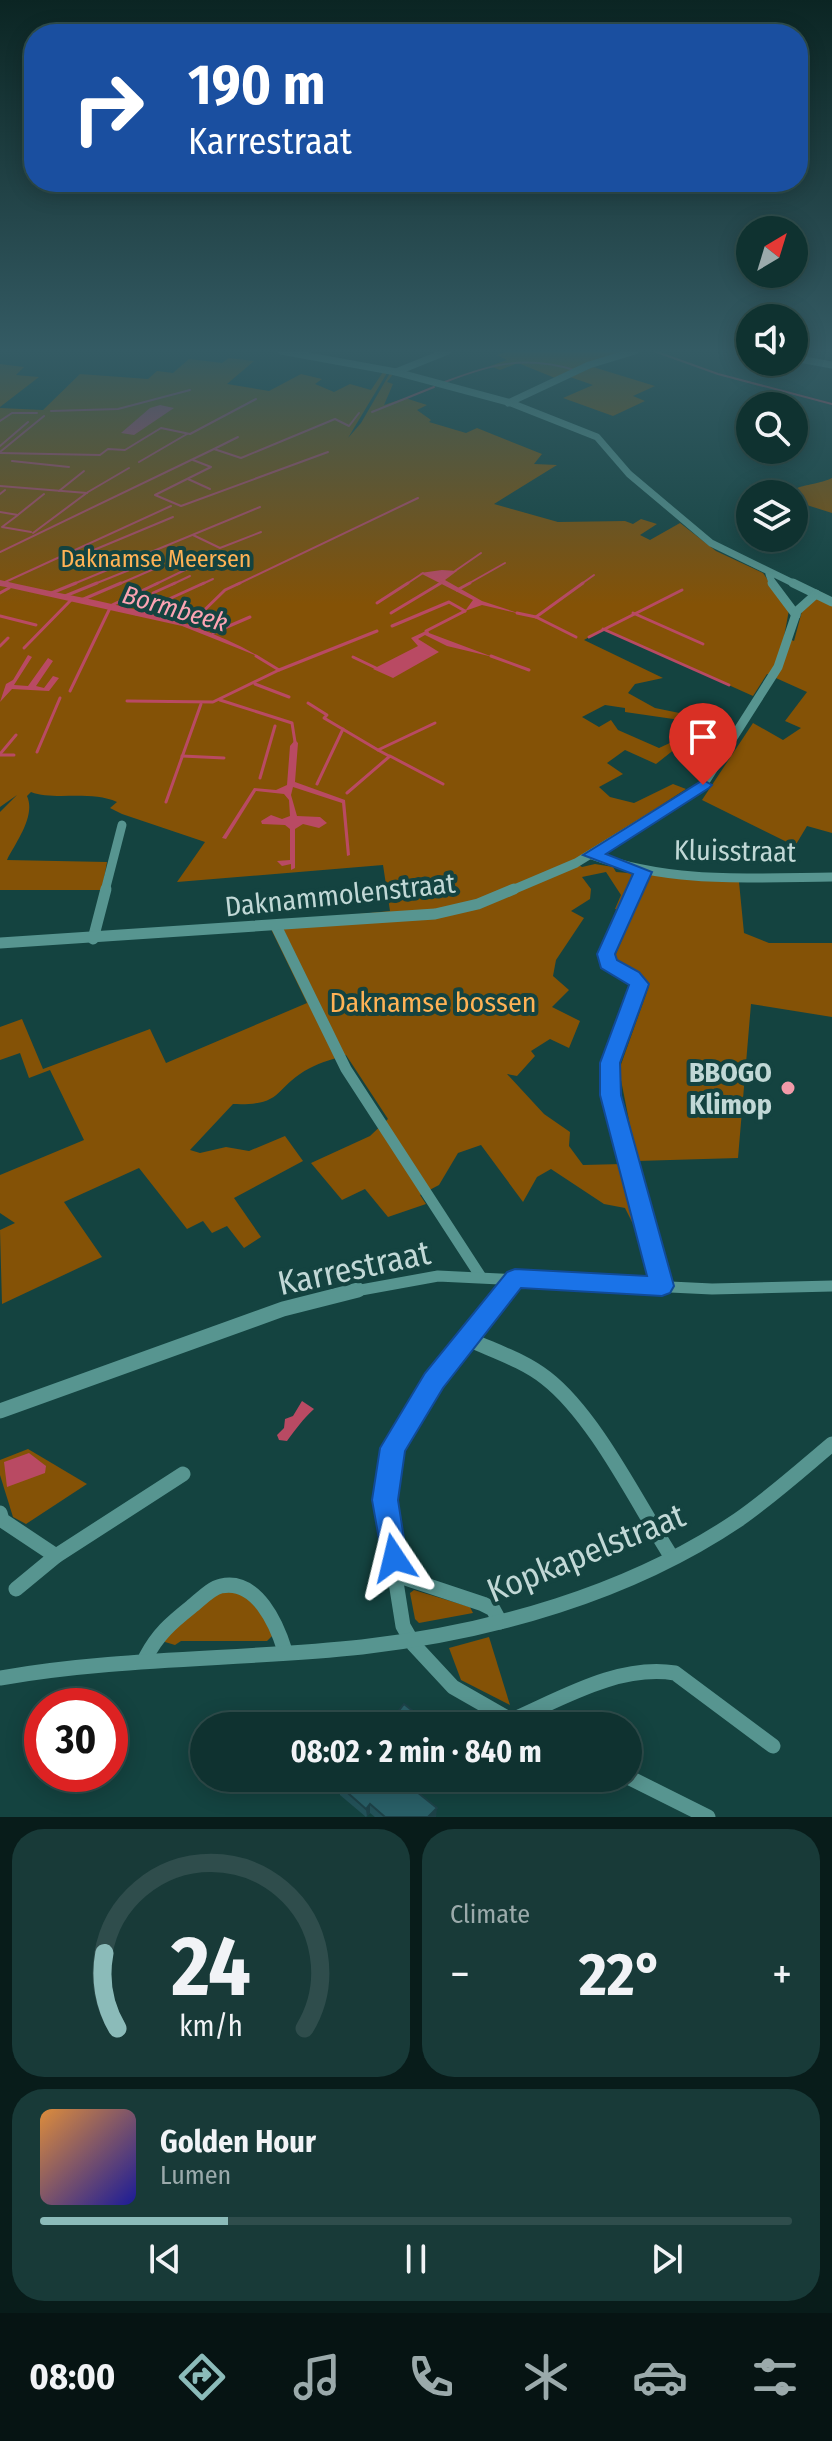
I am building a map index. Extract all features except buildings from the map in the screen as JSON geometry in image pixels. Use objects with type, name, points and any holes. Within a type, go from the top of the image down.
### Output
[{"type":"street","points":[[594,436],[629,474],[699,533],[769,574],[832,602]]},
{"type":"street","points":[[769,574],[775,590],[796,615]]},
{"type":"street","name":"Daknammolenstraat","points":[[0,943],[276,926],[461,909],[592,855],[692,793],[713,774],[778,667],[796,615],[816,594]]},
{"type":"street","points":[[93,939],[122,825]]},
{"type":"street","name":"Kluisstraat","points":[[592,855],[643,872],[832,877]]},
{"type":"street","points":[[643,872],[606,954],[608,964],[632,976],[639,984],[610,1063],[610,1095],[662,1286]]},
{"type":"street","points":[[276,926],[353,1080],[481,1277]]},
{"type":"street","name":"Karrestraat","points":[[0,1411],[318,1299],[377,1285],[438,1276],[712,1289],[832,1286]]},
{"type":"street","points":[[496,1712],[442,1682],[403,1626],[385,1500],[392,1448],[409,1415],[515,1278]]},
{"type":"street","points":[[468,1339],[524,1365],[554,1385],[583,1423],[671,1556]]},
{"type":"street","name":"Kopkapelstraat","points":[[0,1678],[146,1657],[411,1641],[500,1622],[563,1602],[671,1556],[743,1515],[832,1444]]},
{"type":"street","points":[[16,1589],[56,1556],[183,1474]]},
{"type":"street","points":[[0,1513],[2,1520],[56,1556]]},
{"type":"street","points":[[396,1575],[483,1604],[493,1609],[500,1622]]},
{"type":"street","points":[[146,1657],[159,1632],[218,1586],[230,1583],[251,1592],[277,1629],[285,1651]]},
{"type":"street","points":[[542,1712],[633,1673],[663,1669],[675,1673],[773,1746]]},
{"type":"street","points":[[642,1784],[708,1817]]},
{"type":"green space","points":[[0,436],[496,436],[542,454],[534,464],[557,465],[494,504],[558,522],[625,521],[633,524],[641,519],[657,524],[640,535],[650,540],[680,523],[716,551],[763,573],[789,610],[784,637],[794,641],[802,611],[821,592],[832,598],[832,833],[807,826],[795,846],[702,800],[753,723],[783,740],[801,728],[785,721],[807,692],[767,674],[753,696],[604,629],[584,640],[663,678],[635,684],[628,693],[655,708],[704,718],[701,723],[625,712],[625,708],[605,705],[582,717],[599,727],[611,720],[618,730],[659,748],[672,742],[680,745],[656,764],[625,750],[607,763],[623,774],[599,787],[610,797],[634,803],[673,784],[686,789],[574,862],[582,867],[595,864],[613,867],[616,872],[739,882],[744,933],[769,943],[832,943],[832,1017],[751,1004],[738,1158],[637,1161],[619,1070],[649,986],[615,956],[633,914],[615,909],[621,895],[606,872],[582,877],[591,889],[590,899],[571,911],[584,918],[556,960],[553,976],[569,990],[552,1007],[580,1021],[569,1048],[550,1039],[531,1051],[535,1056],[517,1076],[507,1074],[544,1114],[570,1132],[569,1146],[583,1165],[622,1164],[640,1225],[633,1224],[625,1208],[604,1204],[551,1169],[537,1177],[523,1202],[481,1145],[458,1153],[439,1185],[420,1195],[426,1204],[388,1217],[365,1189],[342,1200],[311,1163],[370,1136],[388,1119],[346,1055],[298,1075],[271,1099],[233,1104],[190,1150],[200,1153],[226,1147],[249,1151],[285,1136],[303,1161],[234,1198],[261,1237],[244,1248],[227,1226],[212,1233],[203,1221],[187,1229],[139,1168],[64,1202],[102,1257],[2,1304],[0,1230],[15,1223],[0,1213],[0,1175],[84,1140],[50,1070],[29,1078],[20,1053],[0,1060],[0,1027],[22,1019],[43,1069],[150,1029],[166,1063],[307,1003],[268,923],[390,911],[383,865],[177,882],[205,842],[122,814],[110,808],[117,802],[106,798],[50,796],[31,792],[27,796],[27,820],[7,860],[107,862],[102,890],[0,890],[0,812],[17,795],[0,807]]},
{"type":"green space","points":[[832,478],[832,513],[808,505],[808,485]]},
{"type":"green space","points":[[28,1449],[87,1484],[26,1524],[13,1517],[0,1475],[0,1460]]},
{"type":"green space","points":[[237,1587],[269,1622],[273,1635],[267,1641],[181,1641],[175,1645],[165,1642],[164,1638],[222,1588]]},
{"type":"green space","points":[[414,1590],[470,1607],[473,1613],[419,1623],[415,1619],[410,1593]]},
{"type":"green space","points":[[489,1637],[510,1705],[461,1680],[449,1648]]},
{"type":"shaded area","points":[[457,571],[445,580],[482,601],[521,614],[482,605],[465,611],[473,600],[420,573]]},
{"type":"shaded area","points":[[0,580],[167,618],[230,641],[260,657],[182,626],[0,586]]},
{"type":"shaded area","points":[[428,630],[493,657],[447,646],[425,635],[418,639],[439,652],[393,678],[373,669],[418,646],[411,638]]},
{"type":"shaded area","points":[[28,655],[32,657],[14,685],[28,686],[48,658],[53,661],[36,686],[44,688],[53,676],[59,678],[49,691],[12,689],[0,702],[6,684],[13,680]]},
{"type":"shaded area","points":[[295,740],[298,743],[295,782],[345,800],[350,855],[347,856],[342,803],[293,787],[291,795],[297,816],[320,817],[327,823],[319,828],[303,824],[295,829],[295,868],[291,870],[291,864],[282,866],[277,861],[290,860],[290,829],[285,825],[262,824],[261,821],[271,815],[282,819],[290,816],[289,800],[284,794],[256,791],[226,839],[222,838],[254,788],[276,790],[287,785],[290,746]]},
{"type":"shaded area","points":[[302,1401],[314,1409],[287,1441],[279,1440],[277,1435],[284,1428],[285,1419],[293,1416]]},
{"type":"shaded area","points":[[29,1453],[46,1466],[45,1473],[7,1487],[4,1462]]},
{"type":"waterway","points":[[0,446],[12,436]]},
{"type":"waterway","points":[[0,452],[20,436]]},
{"type":"waterway","points":[[0,453],[100,455],[108,449],[125,450],[148,436]]},
{"type":"waterway","points":[[139,462],[184,436]]},
{"type":"waterway","points":[[214,449],[241,458],[295,436]]},
{"type":"waterway","points":[[214,449],[238,437]]},
{"type":"waterway","points":[[0,552],[214,449]]},
{"type":"waterway","points":[[193,460],[211,467],[155,495],[181,506],[328,452]]},
{"type":"waterway","points":[[12,461],[69,467]]},
{"type":"waterway","points":[[87,493],[129,468]]},
{"type":"waterway","points":[[59,491],[84,471]]},
{"type":"waterway","points":[[188,479],[210,489]]},
{"type":"waterway","points":[[0,486],[59,491]]},
{"type":"waterway","points":[[0,494],[5,490]]},
{"type":"waterway","points":[[59,491],[87,493]]},
{"type":"waterway","points":[[33,533],[87,493]]},
{"type":"waterway","points":[[19,514],[44,494]]},
{"type":"waterway","points":[[236,585],[418,498]]},
{"type":"waterway","points":[[3,583],[171,506]]},
{"type":"waterway","points":[[71,585],[260,507]]},
{"type":"waterway","points":[[0,512],[18,515],[2,527],[31,532]]},
{"type":"waterway","points":[[65,562],[173,517]]},
{"type":"waterway","points":[[193,535],[220,548],[261,532]]},
{"type":"waterway","points":[[455,571],[481,553]]},
{"type":"waterway","points":[[92,585],[154,560]]},
{"type":"waterway","points":[[466,585],[505,563]]},
{"type":"waterway","points":[[117,585],[163,565]]},
{"type":"waterway","points":[[154,585],[189,568]]},
{"type":"waterway","points":[[408,583],[423,573]]},
{"type":"waterway","points":[[580,585],[594,575]]},
{"type":"waterway","points":[[171,585],[190,576]]},
{"type":"waterway","points":[[200,585],[213,579]]},
{"type":"waterway","points":[[437,585],[442,582]]},
{"type":"waterway","points":[[49,594],[76,583]]},
{"type":"waterway","points":[[65,596],[97,583]]},
{"type":"waterway","points":[[79,601],[121,583]]},
{"type":"waterway","points":[[110,606],[158,583]]},
{"type":"waterway","points":[[153,593],[175,583]]},
{"type":"waterway","points":[[136,614],[204,583]]},
{"type":"waterway","points":[[188,626],[225,590],[240,583]]},
{"type":"waterway","points":[[377,603],[408,583]]},
{"type":"waterway","points":[[391,613],[441,583]]},
{"type":"waterway","points":[[457,590],[470,583]]},
{"type":"waterway","points":[[536,617],[583,583]]},
{"type":"waterway","points":[[0,593],[9,588]]},
{"type":"waterway","points":[[635,614],[682,590]]},
{"type":"waterway","points":[[119,610],[147,596]]},
{"type":"waterway","points":[[24,648],[72,599]]},
{"type":"waterway","name":"Bormbeek","points":[[392,626],[449,602],[465,611],[426,631]]},
{"type":"waterway","points":[[70,691],[110,608]]},
{"type":"waterway","points":[[517,613],[536,617]]},
{"type":"waterway","points":[[604,629],[635,614]]},
{"type":"waterway","points":[[635,614],[703,644]]},
{"type":"waterway","points":[[0,616],[36,625]]},
{"type":"waterway","points":[[213,633],[250,617]]},
{"type":"waterway","points":[[536,617],[576,637]]},
{"type":"waterway","points":[[589,637],[604,629]]},
{"type":"waterway","points":[[604,629],[729,685]]},
{"type":"waterway","name":"Bormbeek","points":[[279,670],[377,631]]},
{"type":"waterway","points":[[0,646],[8,638]]},
{"type":"waterway","name":"Bormbeek","points":[[256,656],[279,670]]},
{"type":"waterway","points":[[491,656],[529,670]]},
{"type":"waterway","points":[[353,657],[376,668]]},
{"type":"waterway","points":[[127,701],[213,702],[279,670]]},
{"type":"waterway","points":[[255,684],[289,697]]},
{"type":"waterway","points":[[37,752],[60,698]]},
{"type":"waterway","points":[[220,700],[292,723],[295,742]]},
{"type":"waterway","points":[[308,703],[343,729]]},
{"type":"waterway","points":[[182,756],[201,704]]},
{"type":"waterway","points":[[378,750],[435,723]]},
{"type":"waterway","points":[[260,778],[275,726]]},
{"type":"waterway","points":[[317,784],[343,729]]},
{"type":"waterway","points":[[343,729],[378,750]]},
{"type":"waterway","points":[[0,754],[16,735]]},
{"type":"waterway","points":[[378,750],[389,756]]},
{"type":"waterway","points":[[0,755],[14,755]]},
{"type":"waterway","points":[[166,802],[182,756]]},
{"type":"waterway","points":[[182,756],[224,758]]},
{"type":"waterway","points":[[347,793],[390,756],[443,784]]},
{"type":"place","name":"BBOGO Klimop","points":[[788,1088]]},
{"type":"route","points":[[394,1558],[385,1500],[392,1448],[409,1415],[434,1380],[515,1278],[662,1286],[610,1095],[610,1063],[639,984],[632,976],[608,964],[606,954],[619,929],[634,886],[643,872],[623,868],[592,855],[703,785]]},
{"type":"park label","name":"Daknamse Meersen","points":[[156,559]]},
{"type":"park label","name":"Daknamse bossen","points":[[433,1002]]}]
